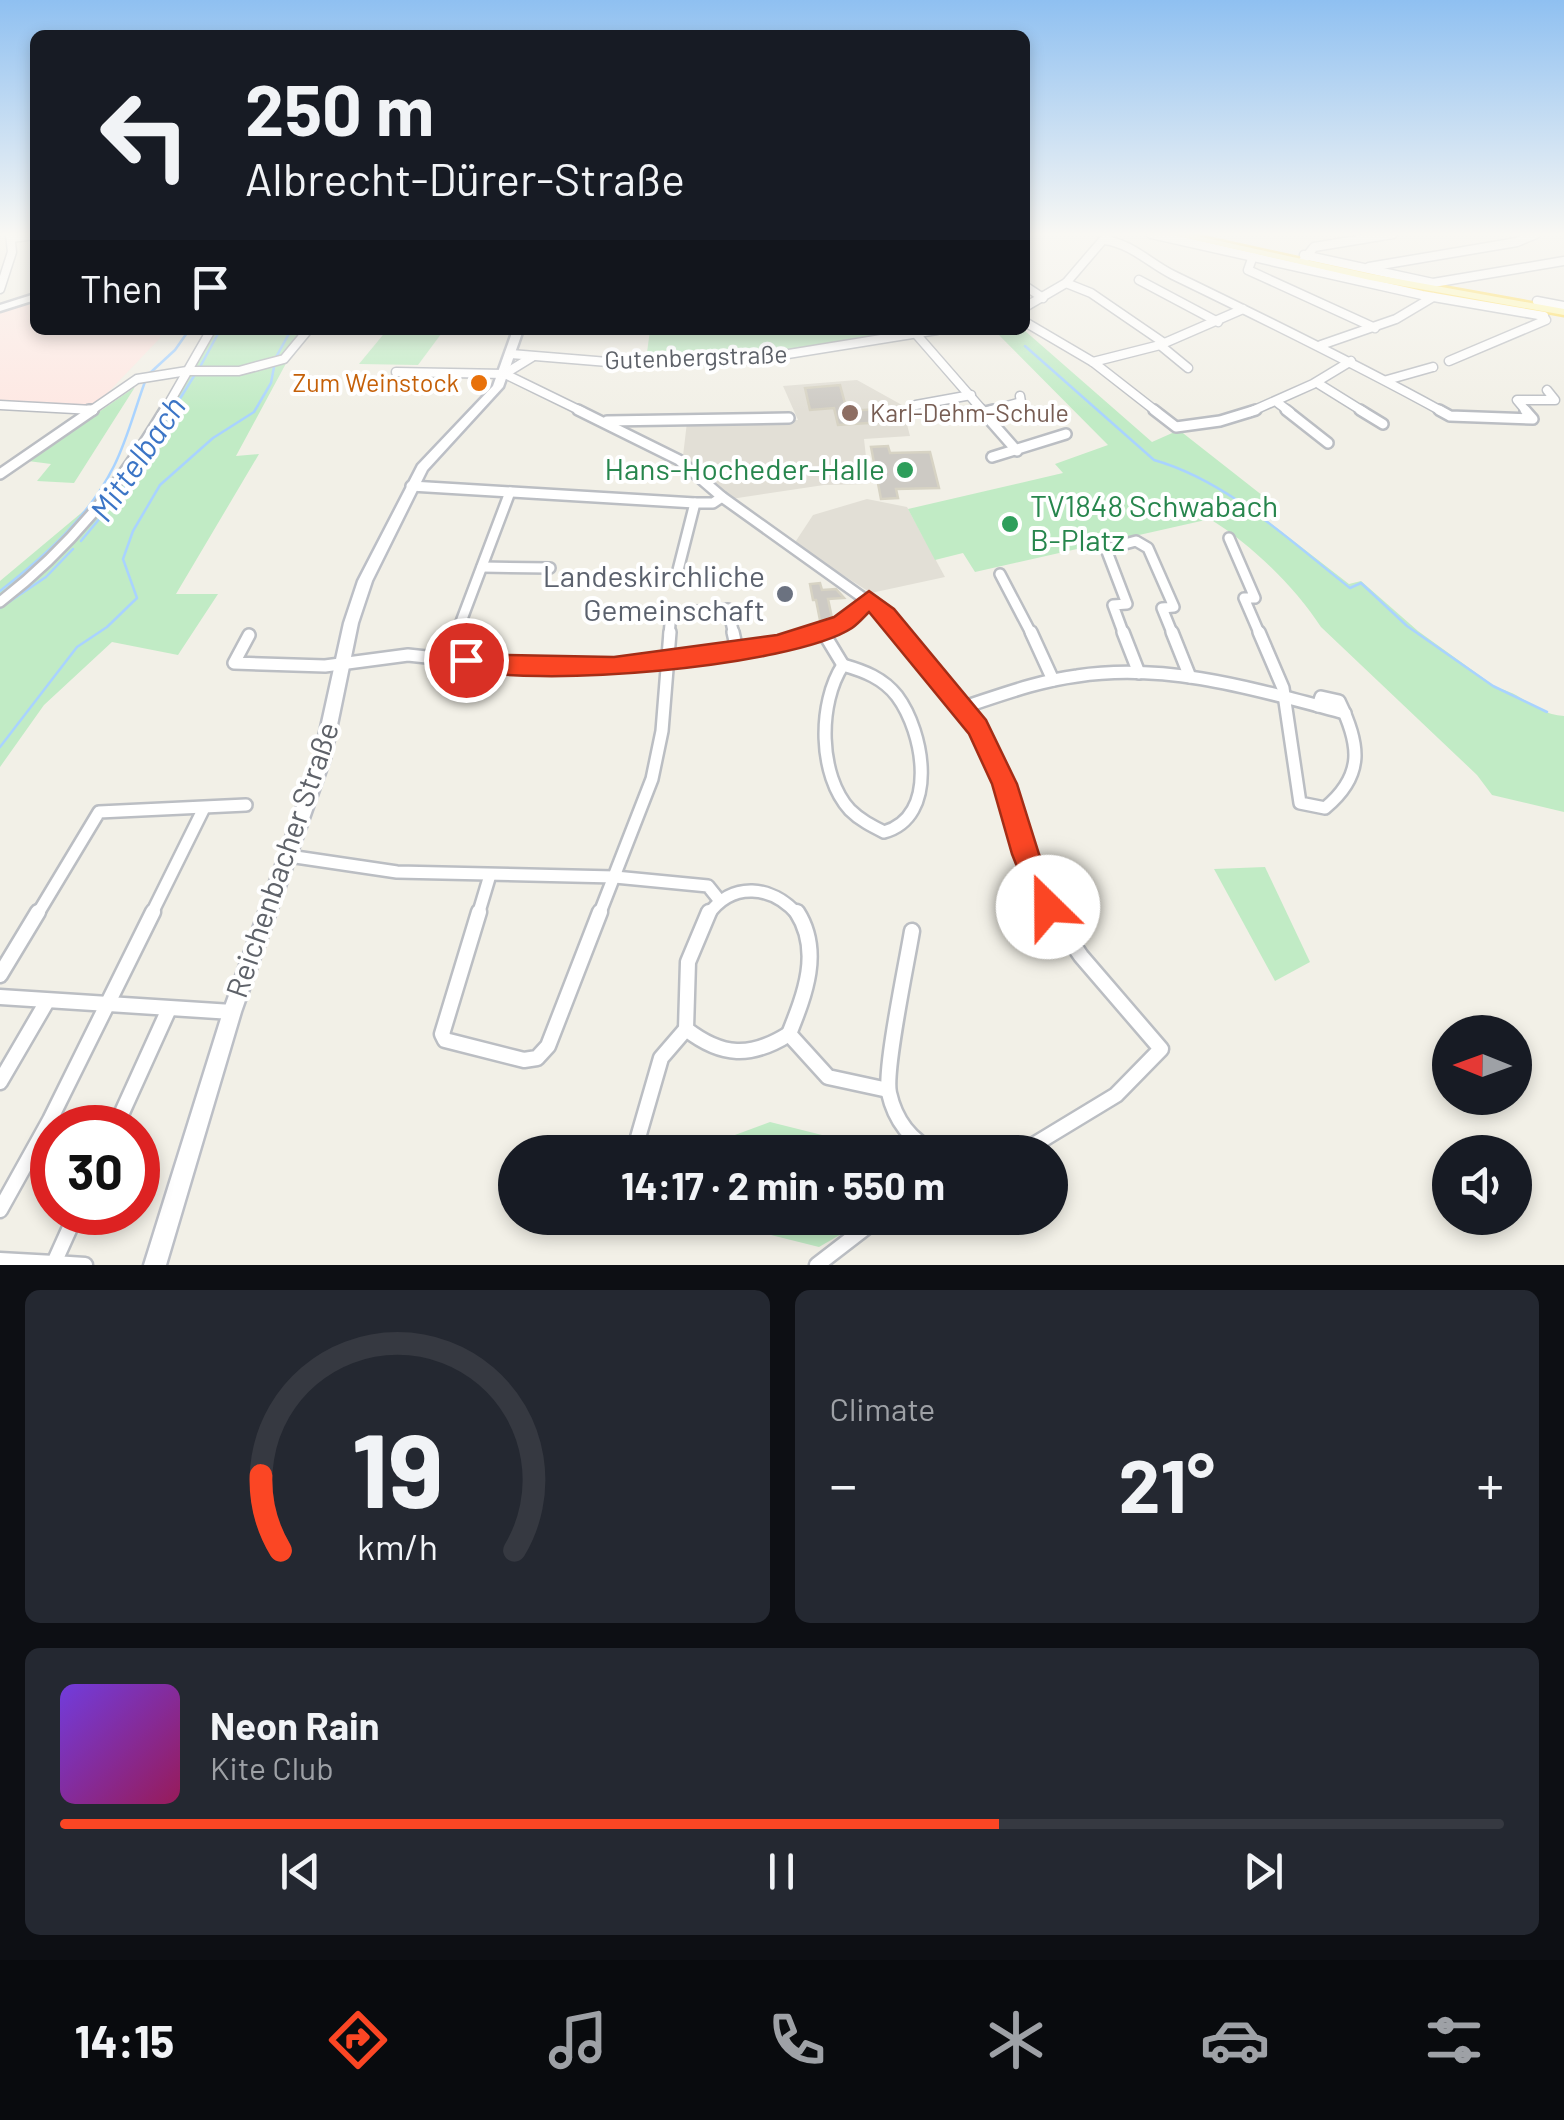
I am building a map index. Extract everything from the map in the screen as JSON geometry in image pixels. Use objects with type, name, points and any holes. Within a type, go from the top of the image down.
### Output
[{"type":"main road","points":[[1483,293],[1564,309]]},
{"type":"main road","points":[[0,308],[30,298]]},
{"type":"main road","points":[[505,374],[517,335]]},
{"type":"main road","name":"Reichenbacher Straße","points":[[155,1265],[232,1012],[322,759],[351,623],[365,580],[411,486],[435,450],[487,400],[505,374]]},
{"type":"street","points":[[1035,293],[1042,298]]},
{"type":"street","points":[[1030,304],[1049,293]]},
{"type":"street","points":[[1091,293],[1162,344],[1188,368]]},
{"type":"street","points":[[1164,293],[1218,322]]},
{"type":"street","points":[[1210,293],[1321,345],[1443,412],[1467,419],[1532,420],[1517,400],[1555,400],[1547,390]]},
{"type":"street","points":[[1298,293],[1374,328]]},
{"type":"street","points":[[1416,293],[1544,316],[1546,320],[1449,361]]},
{"type":"street","points":[[1321,345],[1412,312],[1433,297]]},
{"type":"street","points":[[1537,301],[1564,309]]},
{"type":"street","points":[[1093,362],[1162,344],[1243,309]]},
{"type":"street","points":[[1030,325],[1093,362],[1170,423],[1182,427],[1278,402],[1319,384],[1351,361]]},
{"type":"street","points":[[0,602],[67,545],[125,478],[208,335]]},
{"type":"street","points":[[0,474],[138,379],[187,371],[226,372],[270,363],[284,359],[304,335]]},
{"type":"street","name":"Gutenbergstraße","points":[[511,354],[608,362],[751,360],[910,335]]},
{"type":"street","points":[[917,335],[1017,451]]},
{"type":"street","points":[[505,374],[535,356]]},
{"type":"street","points":[[1388,380],[1433,367]]},
{"type":"street","points":[[396,372],[505,374],[678,460],[722,497],[869,600],[964,707],[992,752],[1025,854],[1048,907],[1081,956],[1161,1049],[1147,1070],[1050,1135]]},
{"type":"street","points":[[1319,384],[1383,424]]},
{"type":"street","points":[[916,405],[970,395]]},
{"type":"street","points":[[985,412],[1021,402],[1020,396]]},
{"type":"street","points":[[1278,402],[1328,443]]},
{"type":"street","points":[[0,405],[94,410]]},
{"type":"street","points":[[602,421],[789,418]]},
{"type":"street","points":[[992,457],[1066,434]]},
{"type":"street","points":[[411,486],[713,503],[722,497]]},
{"type":"street","points":[[446,658],[510,492]]},
{"type":"street","points":[[678,570],[695,502]]},
{"type":"street","points":[[964,707],[1053,680],[1090,674],[1190,677],[1283,699],[1318,706],[1321,697],[1330,696],[1339,701],[1346,713],[1355,739],[1356,770],[1344,796],[1325,808],[1300,804],[1283,699],[1284,688],[1244,598],[1255,598],[1228,538]]},
{"type":"street","points":[[1138,673],[1113,604],[1127,604],[1106,549],[1136,541],[1148,548],[1174,608],[1162,608],[1190,677]]},
{"type":"street","points":[[482,566],[550,568]]},
{"type":"street","points":[[1000,574],[1008,583],[1053,680]]},
{"type":"street","points":[[249,635],[234,663],[325,666],[408,655],[578,668],[670,660],[823,632],[842,623],[869,600]]},
{"type":"street","points":[[490,875],[442,1034],[445,1040],[524,1060],[537,1058],[548,1046],[658,757],[670,660],[670,613],[728,609],[737,650]]},
{"type":"street","points":[[823,632],[843,665]]},
{"type":"street","points":[[843,665],[859,666],[898,697],[919,744],[922,774],[915,808],[904,825],[884,832],[847,807],[829,766],[830,686],[843,665]]},
{"type":"street","points":[[0,975],[99,812],[246,806]]},
{"type":"street","points":[[0,1210],[50,1120],[204,808]]},
{"type":"street","points":[[289,856],[397,872],[615,877],[708,886],[720,901]]},
{"type":"street","points":[[639,1135],[661,1058],[686,1030],[685,973],[703,923],[720,901],[751,890],[788,899],[809,936],[810,966],[804,1000],[788,1034],[765,1050],[734,1054],[705,1046],[686,1030]]},
{"type":"street","points":[[910,1135],[888,1090],[912,931]]},
{"type":"street","points":[[0,997],[104,1007],[232,1012]]},
{"type":"street","points":[[0,1082],[46,1003]]},
{"type":"street","points":[[125,1105],[168,1011]]},
{"type":"street","points":[[788,1034],[828,1077],[888,1090]]},
{"type":"street","points":[[54,1263],[67,1235]]},
{"type":"street","points":[[818,1265],[856,1235]]},
{"type":"street","points":[[0,1260],[85,1265]]},
{"type":"shaded area","points":[[30,300],[30,335],[160,335],[160,338],[98,403],[77,407],[0,402],[0,309]]},
{"type":"shaded area","points":[[857,380],[902,405],[910,436],[864,439],[869,484],[824,485],[731,499],[683,456],[687,422],[798,420],[783,386]]},
{"type":"shaded area","points":[[867,499],[907,507],[945,577],[871,593],[794,544],[813,515]]},
{"type":"green space","points":[[210,335],[305,335],[236,456],[259,454],[176,594],[218,594],[178,655],[112,642],[44,705],[0,767],[0,581],[123,478]]},
{"type":"green space","points":[[383,335],[440,335],[418,365],[359,364]]},
{"type":"green space","points":[[649,335],[888,335],[793,351],[646,360]]},
{"type":"green space","points":[[999,335],[1030,335],[1152,442],[1179,430],[1272,503],[1255,511],[1349,584],[1361,581],[1418,631],[1497,688],[1545,712],[1564,716],[1564,812],[1492,795],[1477,775],[1321,627],[1271,567],[1210,519],[975,572],[963,553],[935,560],[908,509],[1063,473],[1055,464],[1108,445]]},
{"type":"green space","points":[[135,387],[74,483],[37,481],[51,464],[28,461]]},
{"type":"green space","points":[[1265,867],[1310,962],[1275,981],[1214,869]]},
{"type":"green space","points":[[770,1122],[822,1135],[735,1135]]},
{"type":"green space","points":[[771,1235],[840,1235],[819,1247]]},
{"type":"building","name":"Karl-Dehm-Schule","points":[[840,385],[847,411],[895,408],[899,421],[838,425],[834,408],[810,410],[805,388]]},
{"type":"building","name":"Hans-Hocheder-Halle","points":[[888,446],[890,453],[930,452],[939,488],[896,489],[898,498],[881,499],[871,447]]},
{"type":"building","points":[[820,583],[822,590],[836,589],[844,598],[828,599],[832,618],[828,620],[820,620],[813,600],[810,584]]},
{"type":"waterway","points":[[150,373],[186,335]]},
{"type":"waterway","name":"Mittelbach","points":[[200,367],[217,335]]},
{"type":"waterway","points":[[275,359],[288,335]]},
{"type":"waterway","points":[[1025,346],[1154,460],[1233,497],[1350,588],[1361,583],[1407,626],[1493,686],[1547,712]]},
{"type":"waterway","points":[[0,747],[77,647],[107,627],[137,598],[123,559],[133,531],[160,485],[213,438],[254,412],[271,383],[274,367]]},
{"type":"waterway","name":"Mittelbach","points":[[81,541],[124,489],[194,376]]},
{"type":"waterway","points":[[0,591],[49,550],[92,503],[119,455],[146,379]]},
{"type":"waterway","name":"Mittelbach","points":[[0,608],[46,577],[73,549]]},
{"type":"place","name":"Zum Weinstock","points":[[479,383]]},
{"type":"place","name":"Karl-Dehm-Schule","points":[[850,413]]},
{"type":"place","name":"Hans-Hocheder-Halle","points":[[905,470]]},
{"type":"place","name":"TV1848 Schwabach B-Platz","points":[[1010,524]]},
{"type":"place","name":"Landeskirchliche Gemeinschaft","points":[[785,594]]},
{"type":"route","points":[[466,660],[578,668],[670,660],[800,639],[842,623],[869,600],[960,701],[978,727],[992,752],[1025,854],[1048,907]]}]
